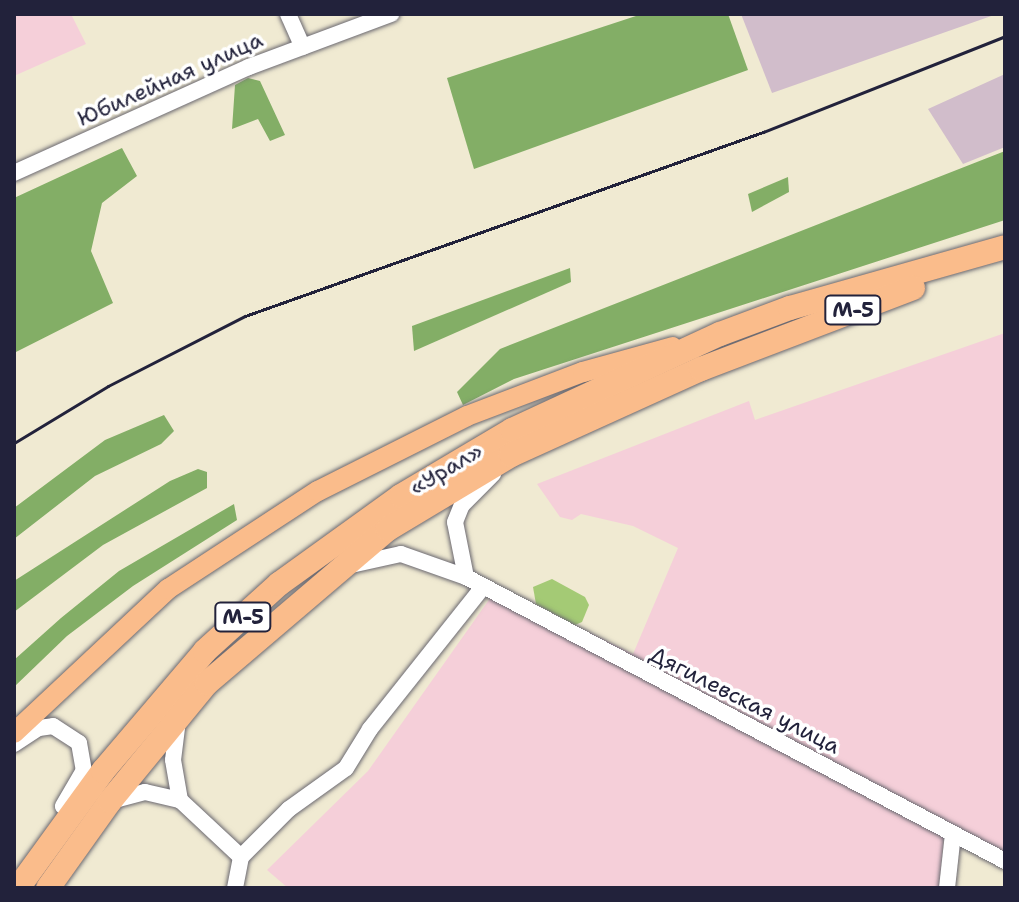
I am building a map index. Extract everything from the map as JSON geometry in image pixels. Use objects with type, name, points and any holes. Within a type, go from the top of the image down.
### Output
[{"type":"highway","name":"«Урал»","points":[[25,878],[103,771],[205,651],[279,584],[401,496],[512,430],[720,334],[790,308],[1005,250]]},
{"type":"highway","name":"«Урал»","points":[[48,888],[110,801],[207,683],[388,529],[511,455],[701,369],[1005,250]]},
{"type":"main road","points":[[14,733],[168,589],[318,491],[467,416],[583,372],[720,334]]},
{"type":"street","points":[[288,14],[303,47]]},
{"type":"street","name":"Юбилейная улица","points":[[14,173],[303,47],[391,14]]},
{"type":"street","points":[[466,577],[455,522],[462,505],[511,455]]},
{"type":"street","name":"Дягилевская улица","points":[[343,567],[401,554],[466,577],[1005,861]]},
{"type":"street","points":[[235,888],[241,857],[289,809],[346,768],[370,729],[483,587]]},
{"type":"street","points":[[178,720],[173,760],[180,800]]},
{"type":"street","points":[[14,744],[39,728],[53,726],[68,731],[84,757],[77,787],[48,827],[25,878]]},
{"type":"street","points":[[110,801],[145,792],[180,800],[241,857]]},
{"type":"street","points":[[947,888],[953,834]]},
{"type":"shaded area","points":[[14,14],[71,14],[86,44],[14,76]]},
{"type":"shaded area","points":[[741,14],[997,14],[772,93]]},
{"type":"shaded area","points":[[1005,74],[1005,147],[963,164],[928,109]]},
{"type":"shaded area","points":[[1005,333],[1005,855],[945,824],[939,888],[288,888],[267,870],[368,771],[498,587],[633,654],[678,548],[633,526],[581,514],[572,520],[560,517],[537,484],[749,401],[755,420]]},
{"type":"green space","points":[[642,14],[728,14],[748,70],[474,169],[447,78]]},
{"type":"green space","points":[[248,78],[260,81],[285,135],[270,141],[258,119],[232,129],[235,85]]},
{"type":"green space","points":[[122,148],[137,176],[102,203],[91,251],[113,303],[14,353],[14,198]]},
{"type":"green space","points":[[1005,151],[1005,220],[514,379],[463,405],[457,392],[500,349]]},
{"type":"green space","points":[[788,177],[789,192],[752,212],[748,194]]},
{"type":"green space","points":[[570,268],[571,282],[414,351],[412,326]]},
{"type":"green space","points":[[164,415],[174,431],[161,444],[95,476],[14,539],[14,508],[105,440]]},
{"type":"green space","points":[[198,469],[207,472],[207,488],[103,545],[14,612],[14,581],[170,481]]},
{"type":"green space","points":[[234,504],[237,520],[133,586],[67,636],[14,687],[14,660],[61,618],[119,571]]},
{"type":"green space","points":[[552,579],[585,597],[589,605],[582,622],[575,625],[536,604],[533,587]]},
{"type":"railway","points":[[14,443],[108,386],[245,316],[763,132],[1005,36]]}]
